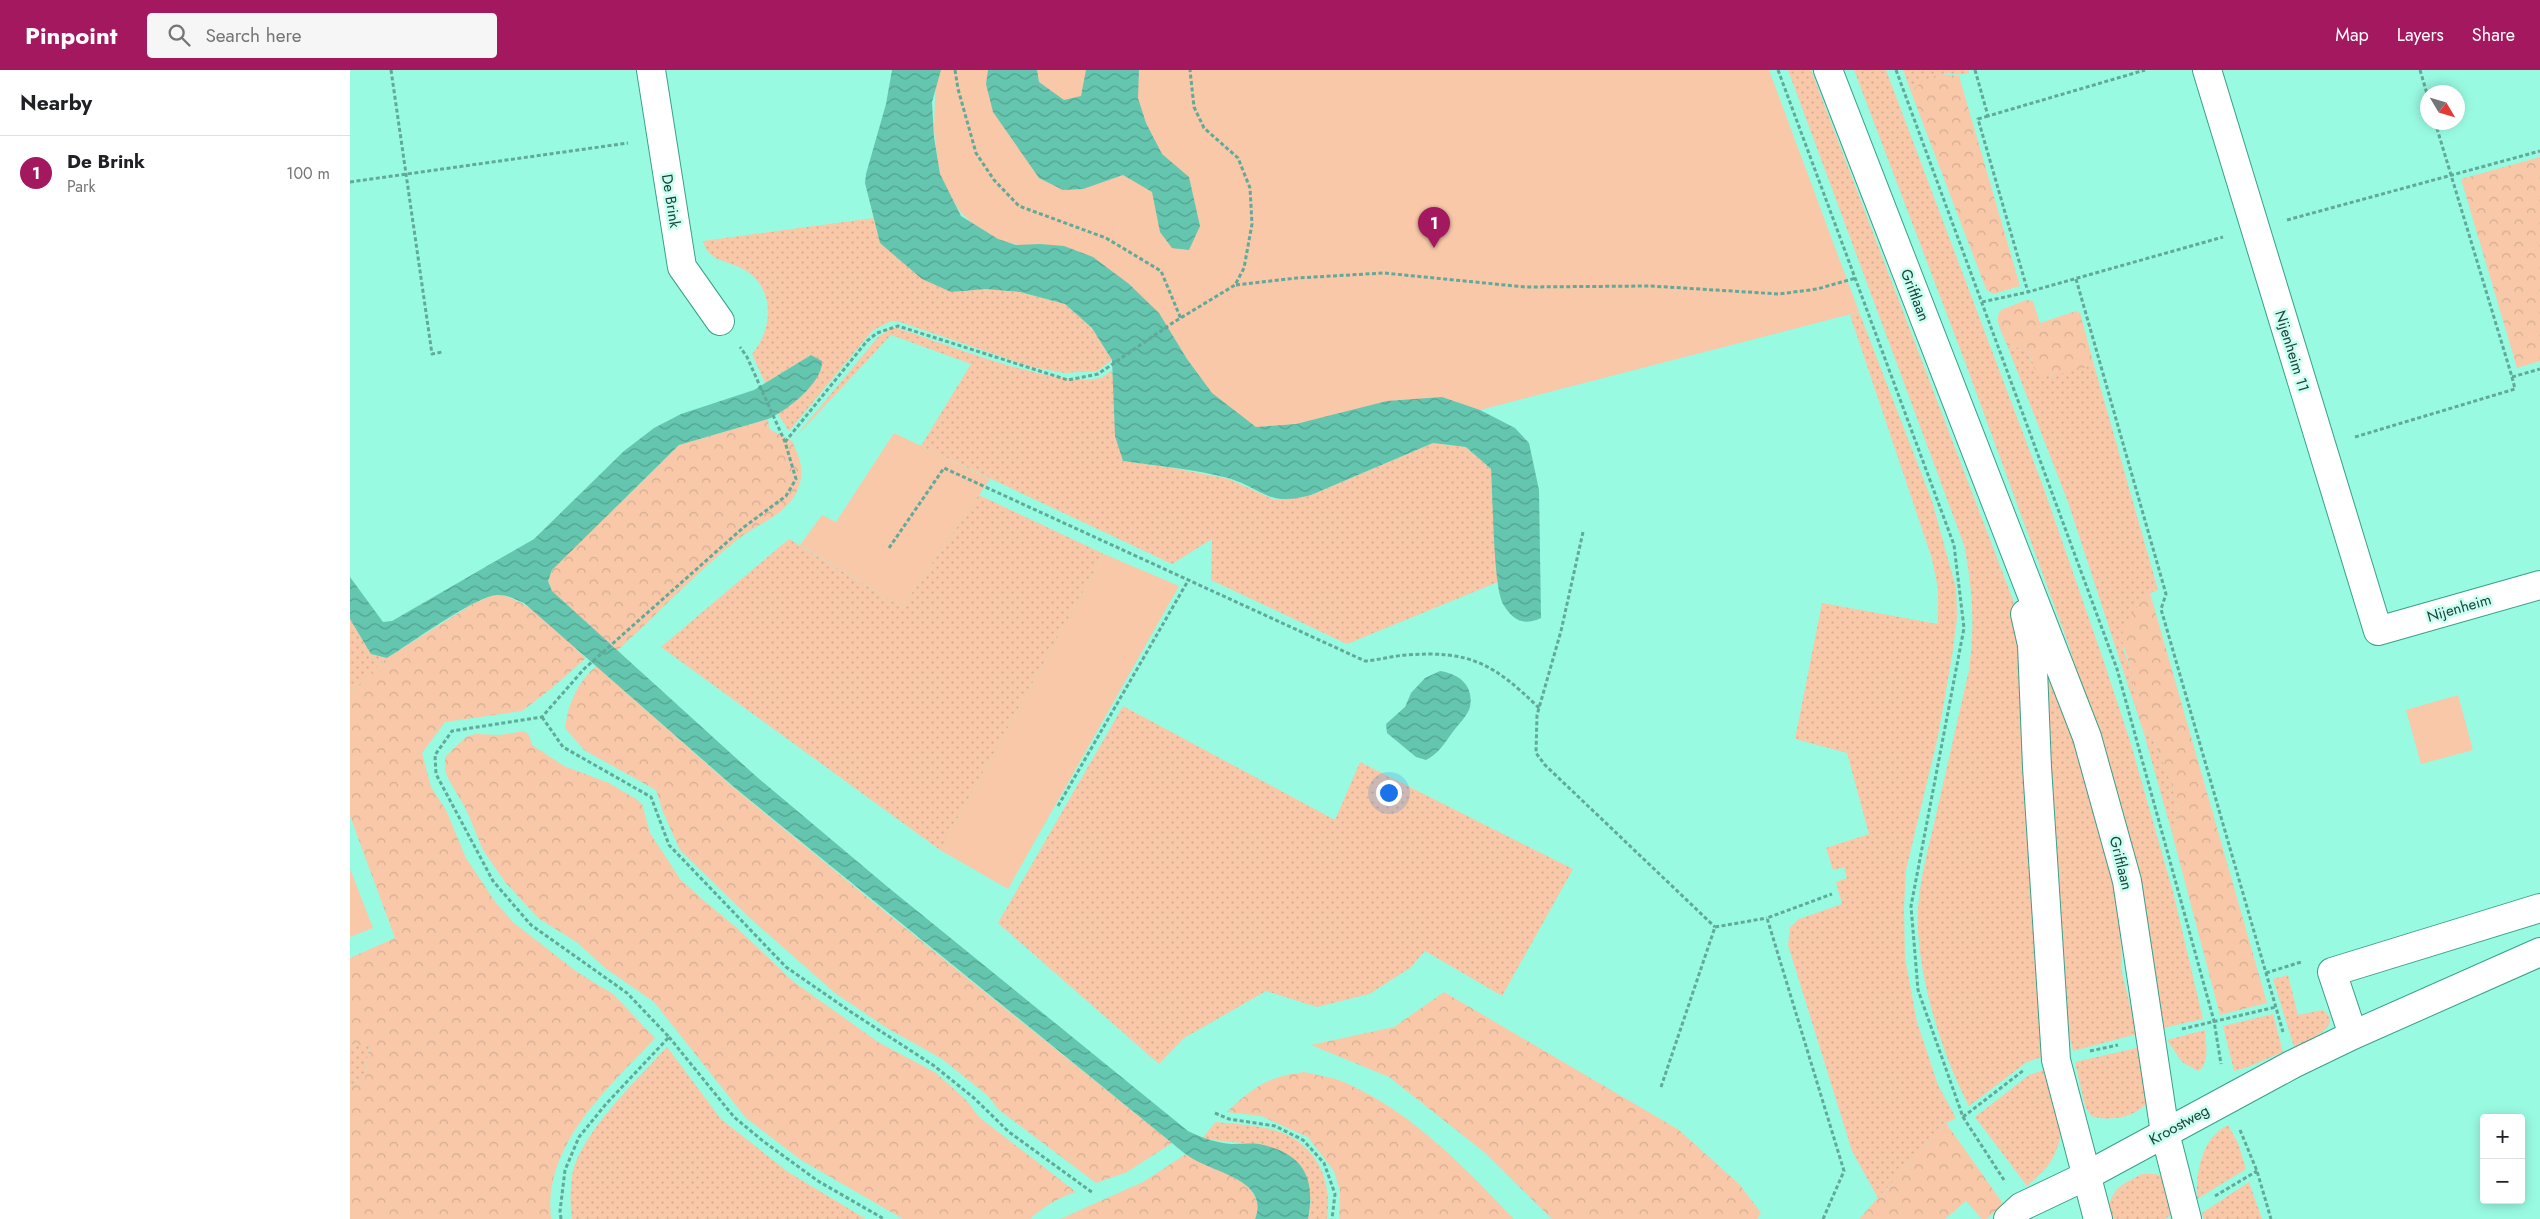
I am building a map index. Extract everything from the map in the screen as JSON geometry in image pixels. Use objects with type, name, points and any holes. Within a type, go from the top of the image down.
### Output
[{"type":"street","name":"De Brink","points":[[651,70],[682,267],[720,321]]},
{"type":"street","name":"Griftlaan","points":[[1828,70],[2087,737],[2127,881],[2166,1133],[2188,1219]]},
{"type":"street","name":"Nijenheim 11","points":[[2207,70],[2378,631]]},
{"type":"street","name":"Griftlaan","points":[[2003,520],[2032,645],[2037,766],[2056,1060],[2098,1219]]},
{"type":"street","name":"Nijenheim","points":[[2378,631],[2540,585]]},
{"type":"street","points":[[2352,1034],[2332,972],[2540,908]]},
{"type":"street","name":"Kroostweg","points":[[2014,1213],[2166,1133],[2227,1098],[2352,1034],[2540,952]]},
{"type":"path","points":[[391,70],[408,173],[432,354],[442,352]]},
{"type":"path","points":[[955,70],[958,89],[976,153],[994,180],[1019,206],[1106,238],[1161,272],[1180,319]]},
{"type":"path","points":[[1190,70],[1194,107],[1204,128],[1238,158],[1250,188],[1252,224],[1244,268],[1235,285]]},
{"type":"path","points":[[1778,70],[1954,545],[1964,628],[1911,906],[1918,990],[1963,1117],[2014,1213]]},
{"type":"path","points":[[1896,70],[2117,669],[2214,1021],[2227,1098],[2257,1171],[2271,1219]]},
{"type":"path","points":[[1975,70],[1988,116]]},
{"type":"path","points":[[2028,292],[1978,119],[2145,70]]},
{"type":"path","points":[[2420,70],[2424,85]]},
{"type":"path","points":[[2321,447],[2515,388],[2437,130]]},
{"type":"path","points":[[350,182],[661,138]]},
{"type":"path","points":[[1982,302],[2028,292],[2540,151]]},
{"type":"path","points":[[785,442],[866,340],[876,333],[898,326],[1068,380],[1098,374],[1174,322],[1235,285],[1297,278],[1384,273],[1525,287],[1651,286],[1779,294],[1817,289],[1856,278]]},
{"type":"path","points":[[2076,279],[2166,594],[2161,609],[2293,1064]]},
{"type":"path","points":[[2512,377],[2540,369]]},
{"type":"path","points":[[755,375],[785,442],[796,479],[786,496],[744,527],[620,635],[584,669],[542,716],[452,731],[435,755],[436,774],[493,881],[531,925],[627,994],[669,1037],[734,1118],[818,1181],[884,1219]]},
{"type":"path","points":[[889,548],[944,468],[1365,661],[1383,660],[1404,655],[1452,654],[1486,665],[1520,689],[1539,708]]},
{"type":"path","points":[[1583,532],[1561,631],[1539,708],[1535,742],[1536,753],[1545,766],[1715,927]]},
{"type":"path","points":[[1058,806],[1189,579]]},
{"type":"path","points":[[542,716],[563,747],[651,797],[669,845],[786,967],[850,1012],[933,1065],[974,1098],[1009,1132],[1093,1193]]},
{"type":"path","points":[[1715,927],[1767,918],[1832,894]]},
{"type":"path","points":[[1767,918],[1844,1171],[1823,1219]]},
{"type":"path","points":[[1661,1087],[1715,927]]},
{"type":"path","points":[[1963,1117],[2028,1067],[2276,1007]]},
{"type":"path","points":[[561,1219],[560,1211],[565,1170],[579,1137],[606,1104],[669,1037]]},
{"type":"path","points":[[1215,1112],[1229,1119],[1275,1126],[1303,1140],[1324,1163],[1335,1194],[1332,1219]]},
{"type":"green space","points":[[936,70],[1769,70],[1859,312],[1480,410],[1258,435],[1209,406],[1075,258],[991,239],[962,214],[940,182],[934,129]]},
{"type":"green space","points":[[1788,70],[1811,70],[2013,600],[2021,645],[2051,1054],[2027,1062],[1969,1106],[1949,1061],[1932,1010],[1925,984],[1918,933],[1918,909],[1925,862],[1969,670],[1972,622],[1967,562],[1964,545]]},
{"type":"green space","points":[[1854,70],[1886,70],[2044,489],[2130,741],[2173,892],[2203,1019],[2163,1028],[2142,945],[2112,785],[2068,643],[1965,362]]},
{"type":"green space","points":[[1903,70],[1968,70],[1969,73],[1938,75],[1925,81],[1911,92]]},
{"type":"green space","points":[[1941,74],[1959,76],[2020,286],[1993,294],[1986,289],[1911,92],[1924,80]]},
{"type":"green space","points":[[2540,157],[2540,361],[2517,368],[2461,179]]},
{"type":"green space","points":[[874,218],[880,243],[951,292],[986,289],[1020,292],[1065,304],[1092,328],[1112,360],[1097,371],[1065,373],[1032,367],[900,322],[891,321],[872,331],[789,431],[778,414],[804,393],[822,368],[811,355],[765,383],[752,354],[759,344],[767,320],[766,296],[761,285],[752,276],[741,268],[713,256],[705,248],[703,241]]},
{"type":"green space","points":[[2026,300],[2033,301],[2040,323],[2076,311],[2080,313],[2094,365],[2065,373],[2043,374],[2036,372],[2028,350],[2007,345],[1998,323],[1999,314],[2001,310]]},
{"type":"green space","points":[[1859,312],[1932,501],[1956,588],[1957,618],[1938,736],[1906,870],[1904,907],[1905,958],[1917,1022],[1938,1085],[1956,1118],[1946,1123],[1878,1198],[1852,1151],[1788,945],[1790,927],[1799,919],[1842,904],[1836,882],[1847,878],[1844,867],[1833,870],[1826,848],[1869,834],[1847,753],[1795,739],[1822,603],[1938,624],[1938,589],[1932,559],[1850,315]]},
{"type":"green space","points":[[892,328],[897,328],[1000,363],[1057,377],[1081,380],[1100,378],[1112,370],[1123,461],[1229,479],[1275,500],[1311,495],[1433,443],[1466,447],[1491,469],[1498,582],[1347,644],[1211,580],[1212,539],[1172,564],[921,446],[971,364],[891,335],[792,441],[878,337]]},
{"type":"green space","points":[[2007,345],[2028,350],[2031,360],[2051,375],[2094,365],[2158,590],[2150,593],[2123,649],[2132,673],[2139,719],[2068,502]]},
{"type":"green space","points":[[768,419],[769,429],[792,441],[801,466],[800,484],[792,499],[779,512],[722,552],[617,651],[552,591],[548,581],[551,570],[679,445]]},
{"type":"green space","points":[[894,433],[990,479],[902,607],[800,545],[822,515],[836,522]]},
{"type":"green space","points":[[979,495],[1104,554],[940,850],[661,647],[789,539],[902,607]]},
{"type":"green space","points":[[1104,554],[1179,586],[1008,889],[940,850]]},
{"type":"green space","points":[[2150,593],[2267,1003],[2220,1015],[2172,833],[2179,818],[2172,785],[2152,737],[2143,730],[2139,719],[2132,673],[2121,637],[2126,623],[2142,600]]},
{"type":"green space","points":[[496,594],[509,597],[533,610],[586,658],[522,711],[445,722],[422,753],[431,787],[446,810],[466,858],[496,903],[514,923],[577,972],[613,994],[655,1038],[600,1097],[568,1142],[557,1166],[551,1191],[551,1219],[350,1219],[350,1085],[365,1079],[369,1046],[350,1044],[350,958],[395,938],[350,816],[350,693],[387,658],[474,603]]},
{"type":"green space","points":[[350,619],[371,654],[387,658],[350,693]]},
{"type":"green space","points":[[596,666],[734,788],[1172,1143],[1127,1172],[1096,1183],[999,1110],[987,1095],[942,1059],[887,1028],[835,993],[751,919],[680,850],[663,812],[656,790],[584,750],[565,728],[574,694]]},
{"type":"green space","points":[[2053,679],[2058,683],[2119,902],[2122,973],[2137,1034],[2073,1051],[2060,996],[2047,682]]},
{"type":"green space","points":[[2458,695],[2473,750],[2421,764],[2406,710]]},
{"type":"green space","points":[[1123,706],[1335,820],[1360,762],[1573,869],[1502,996],[1425,951],[1410,968],[1369,994],[1317,1007],[1266,991],[1184,1038],[1159,1064],[998,923]]},
{"type":"green space","points":[[2143,730],[2152,737],[2172,785],[2179,818],[2172,833]]},
{"type":"green space","points":[[524,731],[529,735],[532,745],[564,766],[609,783],[642,804],[650,833],[680,879],[738,929],[794,982],[878,1042],[936,1073],[967,1101],[979,1117],[1076,1192],[1052,1203],[1030,1219],[903,1219],[801,1160],[746,1118],[654,1002],[605,968],[578,943],[538,918],[505,882],[483,850],[466,809],[445,771],[445,757],[466,737],[475,734],[500,735]]},
{"type":"green space","points":[[350,869],[373,928],[350,937]]},
{"type":"green space","points":[[2288,975],[2298,1015],[2322,1010],[2329,1016],[2330,1022],[2322,1033],[2294,1047],[2273,979]]},
{"type":"green space","points":[[1444,992],[1679,1130],[1740,1185],[1761,1213],[1757,1219],[1552,1219],[1484,1152],[1389,1077],[1311,1045],[1394,1027]]},
{"type":"green space","points":[[2273,1014],[2283,1052],[2234,1071],[2223,1026]]},
{"type":"green space","points":[[2205,1030],[2206,1059],[2202,1068],[2198,1071],[2182,1062],[2167,1040]]},
{"type":"green space","points":[[350,1044],[369,1045],[365,1079],[350,1085]]},
{"type":"green space","points":[[667,1047],[721,1119],[788,1172],[866,1219],[572,1219],[570,1198],[572,1177],[585,1143],[611,1108]]},
{"type":"green space","points":[[2141,1047],[2148,1101],[2143,1107],[2130,1115],[2106,1119],[2091,1116],[2085,1106],[2075,1062]]},
{"type":"green space","points":[[2055,1066],[2062,1116],[2060,1141],[2047,1167],[2027,1186],[1975,1117],[2029,1075]]},
{"type":"green space","points":[[1305,1072],[1341,1081],[1370,1095],[1393,1110],[1457,1161],[1514,1219],[1339,1219],[1340,1191],[1334,1171],[1308,1137],[1261,1116],[1227,1112],[1262,1084],[1281,1076]]},
{"type":"green space","points":[[1216,1122],[1270,1129],[1291,1137],[1302,1144],[1312,1154],[1324,1178],[1327,1191],[1327,1219],[1308,1219],[1311,1201],[1276,1149],[1202,1138]]},
{"type":"green space","points":[[1946,1123],[2004,1205],[1986,1219],[1982,1219],[1966,1201],[1945,1219],[1859,1219]]},
{"type":"green space","points":[[2228,1125],[2238,1143],[2246,1169],[2197,1199],[2199,1168],[2206,1147],[2219,1131]]},
{"type":"green space","points":[[1186,1154],[1223,1171],[1247,1186],[1254,1195],[1258,1206],[1255,1219],[1060,1219],[1143,1182]]},
{"type":"green space","points":[[2142,1174],[2156,1174],[2165,1177],[2180,1209],[2165,1219],[2110,1219],[2110,1202],[2116,1190]]},
{"type":"green space","points":[[2249,1182],[2262,1219],[2204,1219],[2202,1213]]},
{"type":"water","points":[[892,70],[941,70],[932,102],[934,137],[940,174],[961,216],[998,239],[1016,245],[1064,246],[1093,257],[1129,284],[1159,313],[1187,359],[1212,393],[1256,427],[1296,424],[1387,401],[1442,397],[1480,410],[1515,428],[1529,443],[1539,490],[1541,618],[1524,622],[1515,618],[1503,604],[1495,560],[1491,469],[1466,447],[1433,443],[1311,495],[1285,499],[1267,496],[1228,478],[1189,470],[1123,461],[1115,436],[1112,360],[1092,328],[1065,304],[1020,292],[986,289],[951,292],[922,279],[880,243],[865,183],[886,104]]},
{"type":"water","points":[[988,70],[1037,70],[1039,82],[1064,100],[1081,96],[1086,70],[1139,70],[1138,98],[1146,123],[1162,154],[1189,177],[1200,226],[1189,250],[1172,248],[1160,232],[1152,192],[1123,175],[1083,189],[1063,190],[1039,178],[993,112],[986,84]]},
{"type":"water","points":[[811,355],[822,361],[821,369],[817,378],[802,395],[784,410],[768,419],[679,445],[552,570],[548,581],[552,591],[758,778],[889,888],[1188,1131],[1221,1143],[1259,1144],[1274,1148],[1296,1161],[1308,1179],[1310,1204],[1308,1219],[1255,1219],[1258,1207],[1256,1197],[1242,1182],[1189,1157],[1179,1149],[735,788],[524,603],[505,596],[488,597],[459,611],[387,658],[371,654],[350,619],[350,577],[383,622],[392,621],[534,539],[624,451],[654,428],[681,414],[754,390]]},
{"type":"water","points":[[1440,671],[1453,675],[1464,682],[1470,693],[1470,707],[1465,717],[1440,748],[1426,760],[1416,757],[1387,733],[1386,724],[1405,707],[1411,693],[1425,678]]},
{"type":"place","name":"De Brink","points":[[1434,248]]}]
